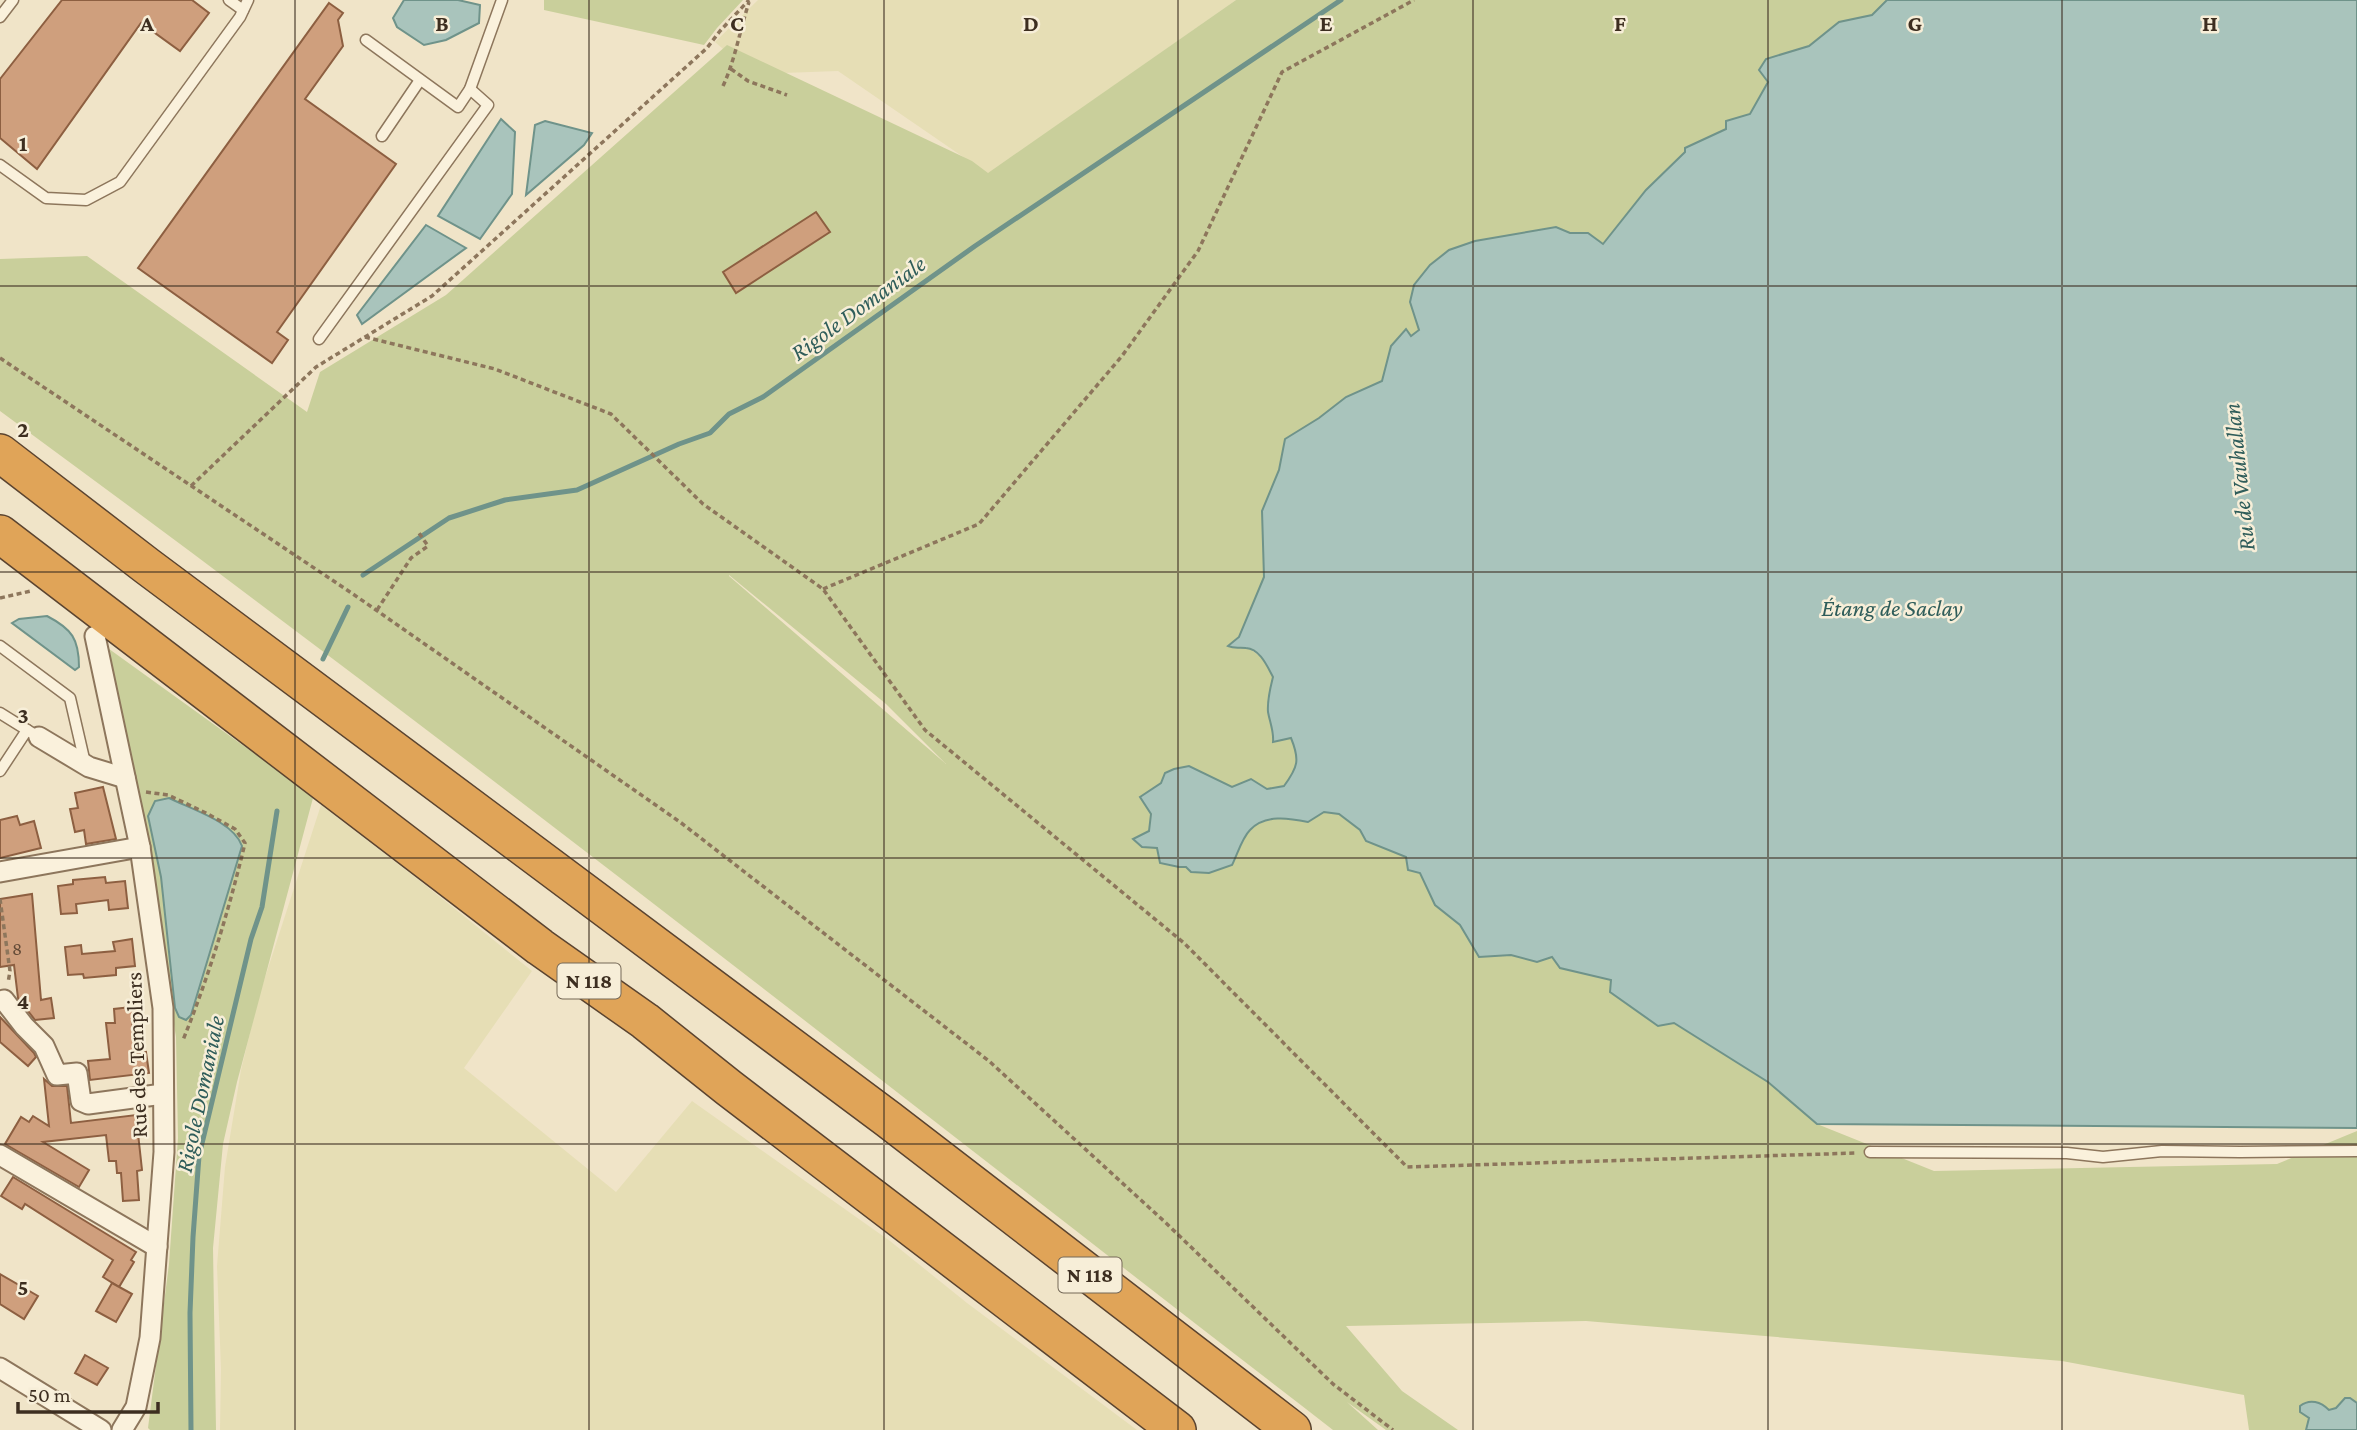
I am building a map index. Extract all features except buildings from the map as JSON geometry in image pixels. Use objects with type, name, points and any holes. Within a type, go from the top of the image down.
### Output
[{"type":"highway","name":"N 118","points":[[0,453],[867,1103],[1292,1430]]},
{"type":"highway","name":"N 118","points":[[0,534],[540,947],[645,1021],[1177,1430]]},
{"type":"street","name":"Rue des Templiers","points":[[95,636],[140,847],[163,1008],[164,1152],[150,1338],[136,1407],[122,1430]]},
{"type":"street","points":[[33,733],[86,766],[125,778]]},
{"type":"street","points":[[0,872],[140,847]]},
{"type":"street","points":[[4,1000],[44,1046],[57,1075],[77,1073],[81,1101],[88,1104],[163,1094]]},
{"type":"street","points":[[0,1155],[158,1247]]},
{"type":"street","points":[[0,1368],[101,1430]]},
{"type":"lane","points":[[0,17],[13,0]]},
{"type":"lane","points":[[0,165],[46,198],[86,200],[120,182],[245,5],[229,0]]},
{"type":"lane","points":[[366,40],[457,107],[470,89],[502,0]]},
{"type":"lane","points":[[382,136],[420,80]]},
{"type":"lane","points":[[318,339],[488,106],[470,89]]},
{"type":"lane","points":[[0,646],[70,698],[86,766]]},
{"type":"lane","points":[[0,713],[33,733],[0,771]]},
{"type":"lane","points":[[1870,1153],[2067,1153],[2103,1157],[2162,1151],[2357,1151]]},
{"type":"path","points":[[191,486],[316,367],[432,296],[707,48],[749,0]]},
{"type":"path","points":[[723,86],[731,69],[733,52],[749,0]]},
{"type":"path","points":[[823,589],[979,524],[1122,356],[1198,251],[1282,72],[1414,0]]},
{"type":"path","points":[[731,69],[748,81],[787,94]]},
{"type":"path","points":[[365,337],[495,369],[611,414],[703,503],[823,589],[925,730],[1184,943],[1407,1167],[1870,1153]]},
{"type":"path","points":[[0,358],[377,610],[680,822],[989,1061],[1166,1223],[1333,1384],[1393,1430]]},
{"type":"path","points":[[377,610],[411,558],[428,546],[419,533]]},
{"type":"path","points":[[0,598],[36,590]]},
{"type":"path","points":[[0,899],[10,971],[4,1000]]},
{"type":"shaded area","points":[[758,0],[1236,0],[988,174],[838,71],[752,74],[715,42]]},
{"type":"shaded area","points":[[321,805],[532,971],[464,1068],[616,1192],[692,1101],[890,1241],[967,1303],[1137,1430],[220,1430],[221,1369],[217,1266],[225,1167],[241,1070],[259,996]]},
{"type":"green space","points":[[544,0],[743,0],[704,45],[544,10]]},
{"type":"green space","points":[[1236,0],[1887,0],[1872,15],[1839,22],[1809,46],[1766,59],[1768,82],[1750,114],[1726,121],[1726,129],[1685,148],[1685,152],[1646,190],[1603,244],[1588,233],[1570,233],[1556,227],[1411,337],[1406,329],[1391,346],[1382,381],[1346,397],[1285,439],[1279,470],[1262,511],[1264,577],[1235,648],[1249,648],[1262,658],[1273,677],[1268,712],[1273,741],[1291,737],[1296,758],[1293,774],[1284,786],[1267,789],[1251,780],[1232,787],[1189,766],[1165,773],[1161,783],[1141,797],[1151,814],[1149,831],[1134,839],[1142,847],[1157,848],[1187,866],[1232,865],[1247,833],[1263,821],[1285,819],[1308,822],[1324,812],[1339,814],[1360,830],[1366,841],[1407,857],[1420,873],[1435,905],[1460,925],[1479,957],[1511,955],[1537,962],[1552,957],[1560,968],[1611,980],[1658,1026],[1674,1023],[1768,1082],[1817,1124],[1934,1171],[2277,1164],[2357,1131],[2357,1430],[2249,1430],[2244,1395],[2062,1361],[1586,1321],[1346,1326],[1402,1391],[1458,1430],[1386,1430],[1347,1402],[1378,1430],[1333,1430],[503,788],[0,411],[0,259],[87,256],[307,412],[320,372],[446,295],[727,45],[972,161],[988,173]],"holes":[[[729,575],[886,704],[946,764]]]},
{"type":"green space","points":[[98,641],[313,798],[223,1144],[213,1248],[216,1430],[148,1428],[169,1264],[178,1138],[176,1037],[149,866]]},
{"type":"water","points":[[404,0],[458,0],[480,5],[479,23],[446,40],[424,45],[397,27],[393,18]]},
{"type":"water","name":"Étang de Saclay","points":[[1887,0],[2357,0],[2357,1128],[1817,1124],[1768,1082],[1674,1023],[1658,1026],[1610,992],[1611,980],[1560,968],[1552,957],[1537,962],[1511,955],[1479,957],[1460,925],[1435,905],[1420,873],[1408,870],[1406,857],[1366,841],[1360,830],[1339,814],[1324,812],[1308,822],[1285,819],[1263,821],[1247,833],[1232,865],[1209,873],[1191,872],[1186,867],[1160,863],[1157,848],[1142,847],[1133,839],[1149,831],[1151,814],[1140,797],[1161,783],[1165,773],[1174,769],[1189,766],[1232,787],[1251,779],[1267,789],[1284,786],[1292,774],[1296,752],[1291,738],[1273,742],[1268,708],[1273,677],[1255,651],[1228,646],[1239,637],[1264,577],[1262,511],[1279,470],[1285,439],[1346,397],[1382,381],[1391,346],[1406,329],[1411,336],[1419,330],[1410,302],[1414,285],[1430,265],[1449,250],[1475,241],[1556,227],[1570,233],[1588,233],[1603,244],[1646,190],[1685,152],[1685,148],[1726,129],[1726,121],[1750,114],[1768,82],[1759,70],[1766,59],[1809,46],[1839,22],[1872,15]]},
{"type":"water","points":[[501,119],[515,132],[512,194],[480,239],[438,216]]},
{"type":"water","points":[[545,121],[592,133],[584,145],[526,195],[535,125]]},
{"type":"water","points":[[426,225],[466,248],[362,324],[357,315]]},
{"type":"water","points":[[47,616],[68,630],[72,636],[79,657],[79,667],[75,670],[12,623],[19,619]]},
{"type":"water","points":[[169,798],[221,823],[237,837],[242,846],[191,1015],[186,1020],[179,1017],[175,1008],[161,877],[148,816],[155,801]]},
{"type":"water","points":[[2345,1398],[2357,1403],[2357,1430],[2306,1430],[2309,1418],[2300,1412],[2300,1406],[2315,1402],[2329,1410],[2336,1408]]},
{"type":"waterway","name":"Rigole Domaniale","points":[[363,575],[449,518],[505,500],[577,490],[679,444],[710,433],[729,414],[763,397],[975,246],[1341,0]]},
{"type":"waterway","name":"Rigole Domaniale","points":[[323,659],[348,607]]},
{"type":"waterway","name":"Rigole Domaniale","points":[[191,1430],[190,1313],[199,1156],[251,939],[262,907],[277,811]]},
{"type":"water label","name":"Ru de Vauhallan","points":[[2239,477]]}]
